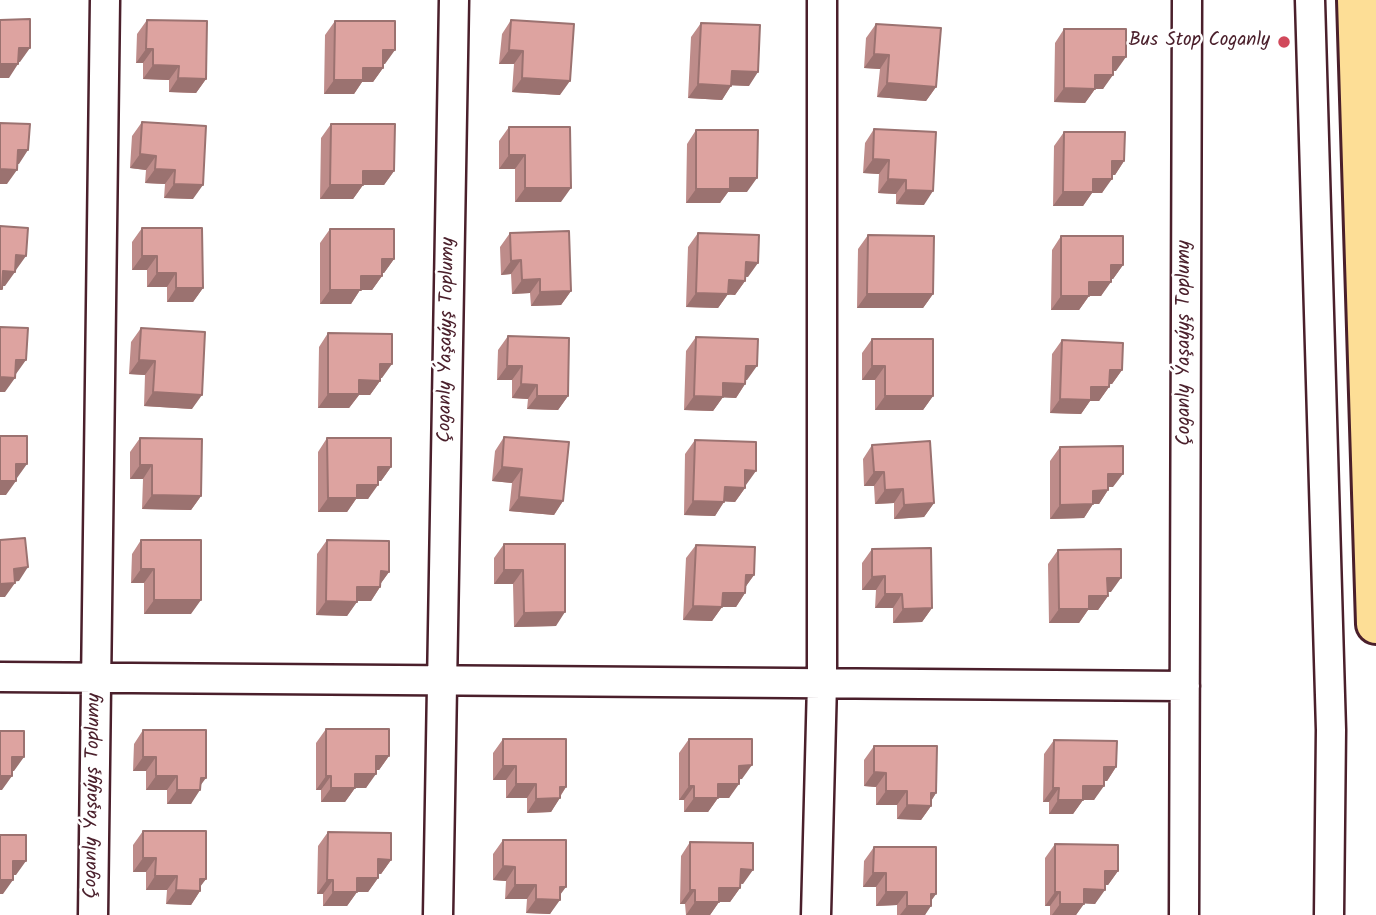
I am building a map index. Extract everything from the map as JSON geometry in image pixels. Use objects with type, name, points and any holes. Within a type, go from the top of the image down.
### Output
[{"type":"main road","points":[[1357,0],[1376,624]]},
{"type":"street","name":"Çoganly Ýaşaýyş Toplumy","points":[[93,915],[106,0]]},
{"type":"street","name":"Çoganly Ýaşaýyş Toplumy","points":[[439,915],[454,0]]},
{"type":"street","points":[[816,915],[822,683],[822,0]]},
{"type":"street","name":"Çoganly Ýaşaýyş Toplumy","points":[[1184,915],[1186,0]]},
{"type":"street","points":[[1310,0],[1331,730],[1329,915]]},
{"type":"street","name":"Çoganly Ýaşaýyş Toplumy","points":[[0,677],[1185,686]]},
{"type":"building","points":[[30,19],[30,48],[19,48],[18,64],[0,64],[0,20]]},
{"type":"building","points":[[147,20],[207,21],[206,79],[178,78],[179,66],[153,65],[153,49],[146,49]]},
{"type":"building","points":[[511,20],[574,24],[570,81],[522,78],[523,51],[509,50]]},
{"type":"building","points":[[335,21],[395,21],[395,50],[383,50],[383,68],[363,68],[363,80],[334,80]]},
{"type":"building","points":[[701,23],[760,25],[758,72],[732,71],[731,86],[698,84]]},
{"type":"building","points":[[876,24],[941,28],[936,87],[887,83],[889,55],[874,54]]},
{"type":"building","points":[[1064,29],[1126,29],[1126,57],[1113,57],[1113,75],[1095,75],[1095,89],[1064,88]]},
{"type":"building","points":[[142,122],[206,126],[203,185],[174,184],[175,170],[155,169],[156,156],[140,154]]},
{"type":"building","points":[[0,123],[30,124],[28,150],[18,150],[17,170],[0,169]]},
{"type":"building","points":[[331,124],[395,124],[394,171],[363,171],[363,185],[330,185]]},
{"type":"building","points":[[509,127],[570,127],[571,188],[525,188],[525,155],[509,155]]},
{"type":"building","points":[[874,129],[936,132],[933,191],[906,190],[906,180],[888,179],[889,160],[873,159]]},
{"type":"building","points":[[696,130],[758,130],[757,178],[730,178],[730,189],[696,189]]},
{"type":"building","points":[[1064,132],[1125,132],[1124,161],[1112,161],[1112,179],[1093,179],[1093,192],[1063,192]]},
{"type":"building","points":[[0,226],[28,228],[26,256],[16,255],[15,272],[3,271],[2,289],[0,289]]},
{"type":"building","points":[[142,228],[202,228],[203,288],[176,288],[176,273],[157,273],[157,256],[142,256]]},
{"type":"building","points":[[330,229],[394,229],[394,259],[382,259],[382,276],[361,276],[361,290],[330,290]]},
{"type":"building","points":[[569,231],[571,291],[540,292],[540,279],[522,280],[521,260],[511,261],[510,233]]},
{"type":"building","points":[[698,233],[759,235],[758,263],[746,262],[745,281],[729,280],[728,294],[696,293]]},
{"type":"building","points":[[868,235],[934,236],[933,294],[867,294]]},
{"type":"building","points":[[1061,236],[1123,236],[1123,265],[1111,265],[1111,282],[1089,282],[1089,296],[1061,296]]},
{"type":"building","points":[[0,327],[28,328],[26,360],[16,360],[15,378],[0,377]]},
{"type":"building","points":[[141,328],[205,332],[202,395],[153,392],[155,361],[139,360]]},
{"type":"building","points":[[328,333],[392,334],[392,364],[380,364],[380,381],[359,380],[359,394],[328,394]]},
{"type":"building","points":[[508,336],[569,338],[568,396],[537,396],[537,385],[521,384],[522,366],[507,366]]},
{"type":"building","points":[[696,337],[758,339],[757,366],[746,366],[745,384],[723,383],[723,397],[694,396]]},
{"type":"building","points":[[872,339],[933,339],[933,396],[885,396],[885,366],[872,366]]},
{"type":"building","points":[[1062,340],[1123,343],[1122,370],[1110,370],[1109,387],[1091,387],[1091,400],[1060,399]]},
{"type":"building","points":[[0,436],[27,436],[27,464],[16,464],[16,481],[0,481]]},
{"type":"building","points":[[504,437],[569,442],[563,501],[519,497],[522,469],[502,467]]},
{"type":"building","points":[[140,438],[202,439],[201,496],[152,495],[152,465],[140,465]]},
{"type":"building","points":[[327,438],[391,438],[391,467],[378,467],[378,485],[357,485],[357,498],[328,498]]},
{"type":"building","points":[[695,440],[756,442],[756,471],[745,470],[745,488],[725,487],[724,502],[693,501]]},
{"type":"building","points":[[930,441],[934,503],[904,505],[903,489],[885,490],[884,472],[874,472],[872,445]]},
{"type":"building","points":[[1123,446],[1123,474],[1108,474],[1108,490],[1093,491],[1093,504],[1060,505],[1060,447]]},
{"type":"building","points":[[25,538],[28,567],[14,569],[15,583],[0,584],[0,540]]},
{"type":"building","points":[[141,540],[201,540],[201,600],[154,600],[154,569],[141,569]]},
{"type":"building","points":[[327,540],[389,541],[389,572],[381,571],[380,587],[357,587],[357,602],[326,601]]},
{"type":"building","points":[[504,544],[565,544],[565,612],[524,613],[523,570],[504,570]]},
{"type":"building","points":[[696,545],[755,547],[754,575],[746,575],[745,593],[723,593],[722,607],[693,606]]},
{"type":"building","points":[[931,548],[932,608],[903,609],[902,594],[885,594],[885,576],[872,577],[872,549]]},
{"type":"building","points":[[1121,549],[1121,578],[1107,578],[1108,596],[1089,596],[1089,609],[1059,609],[1058,550]]},
{"type":"building","points":[[326,729],[389,729],[389,756],[376,756],[376,774],[355,774],[355,788],[331,788],[331,776],[326,776]]},
{"type":"building","points":[[143,730],[206,730],[206,778],[201,778],[200,790],[177,790],[177,776],[156,776],[156,757],[143,757]]},
{"type":"building","points":[[0,731],[24,731],[24,757],[12,757],[12,776],[0,776]]},
{"type":"building","points":[[503,739],[566,739],[566,787],[560,787],[560,798],[536,799],[536,784],[516,784],[516,766],[503,766]]},
{"type":"building","points":[[689,739],[752,739],[752,765],[739,766],[739,784],[718,784],[718,798],[694,798],[694,786],[689,786]]},
{"type":"building","points":[[1054,740],[1117,741],[1116,767],[1104,767],[1104,786],[1083,786],[1083,800],[1058,800],[1059,788],[1053,788]]},
{"type":"building","points":[[874,746],[937,746],[936,793],[931,793],[931,806],[907,805],[907,791],[886,791],[886,773],[874,772]]},
{"type":"building","points":[[143,831],[206,831],[206,879],[200,879],[200,891],[176,890],[177,876],[155,876],[156,858],[143,858]]},
{"type":"building","points":[[328,832],[391,833],[391,860],[378,859],[378,878],[357,878],[357,892],[333,892],[333,880],[327,880]]},
{"type":"building","points":[[0,835],[26,835],[26,861],[13,861],[13,880],[0,880]]},
{"type":"building","points":[[503,840],[566,840],[566,887],[560,887],[560,900],[536,899],[536,885],[515,885],[515,867],[503,866]]},
{"type":"building","points":[[690,842],[753,843],[753,870],[741,869],[740,888],[719,888],[719,902],[695,902],[695,890],[690,890]]},
{"type":"building","points":[[1055,844],[1118,845],[1118,871],[1105,871],[1105,890],[1084,889],[1084,904],[1060,904],[1060,892],[1055,892]]},
{"type":"building","points":[[874,847],[936,847],[936,894],[931,894],[931,906],[907,906],[907,892],[886,892],[886,873],[873,873]]},
{"type":"place","name":"Bus Stop Coganly","points":[[1284,42]]}]
